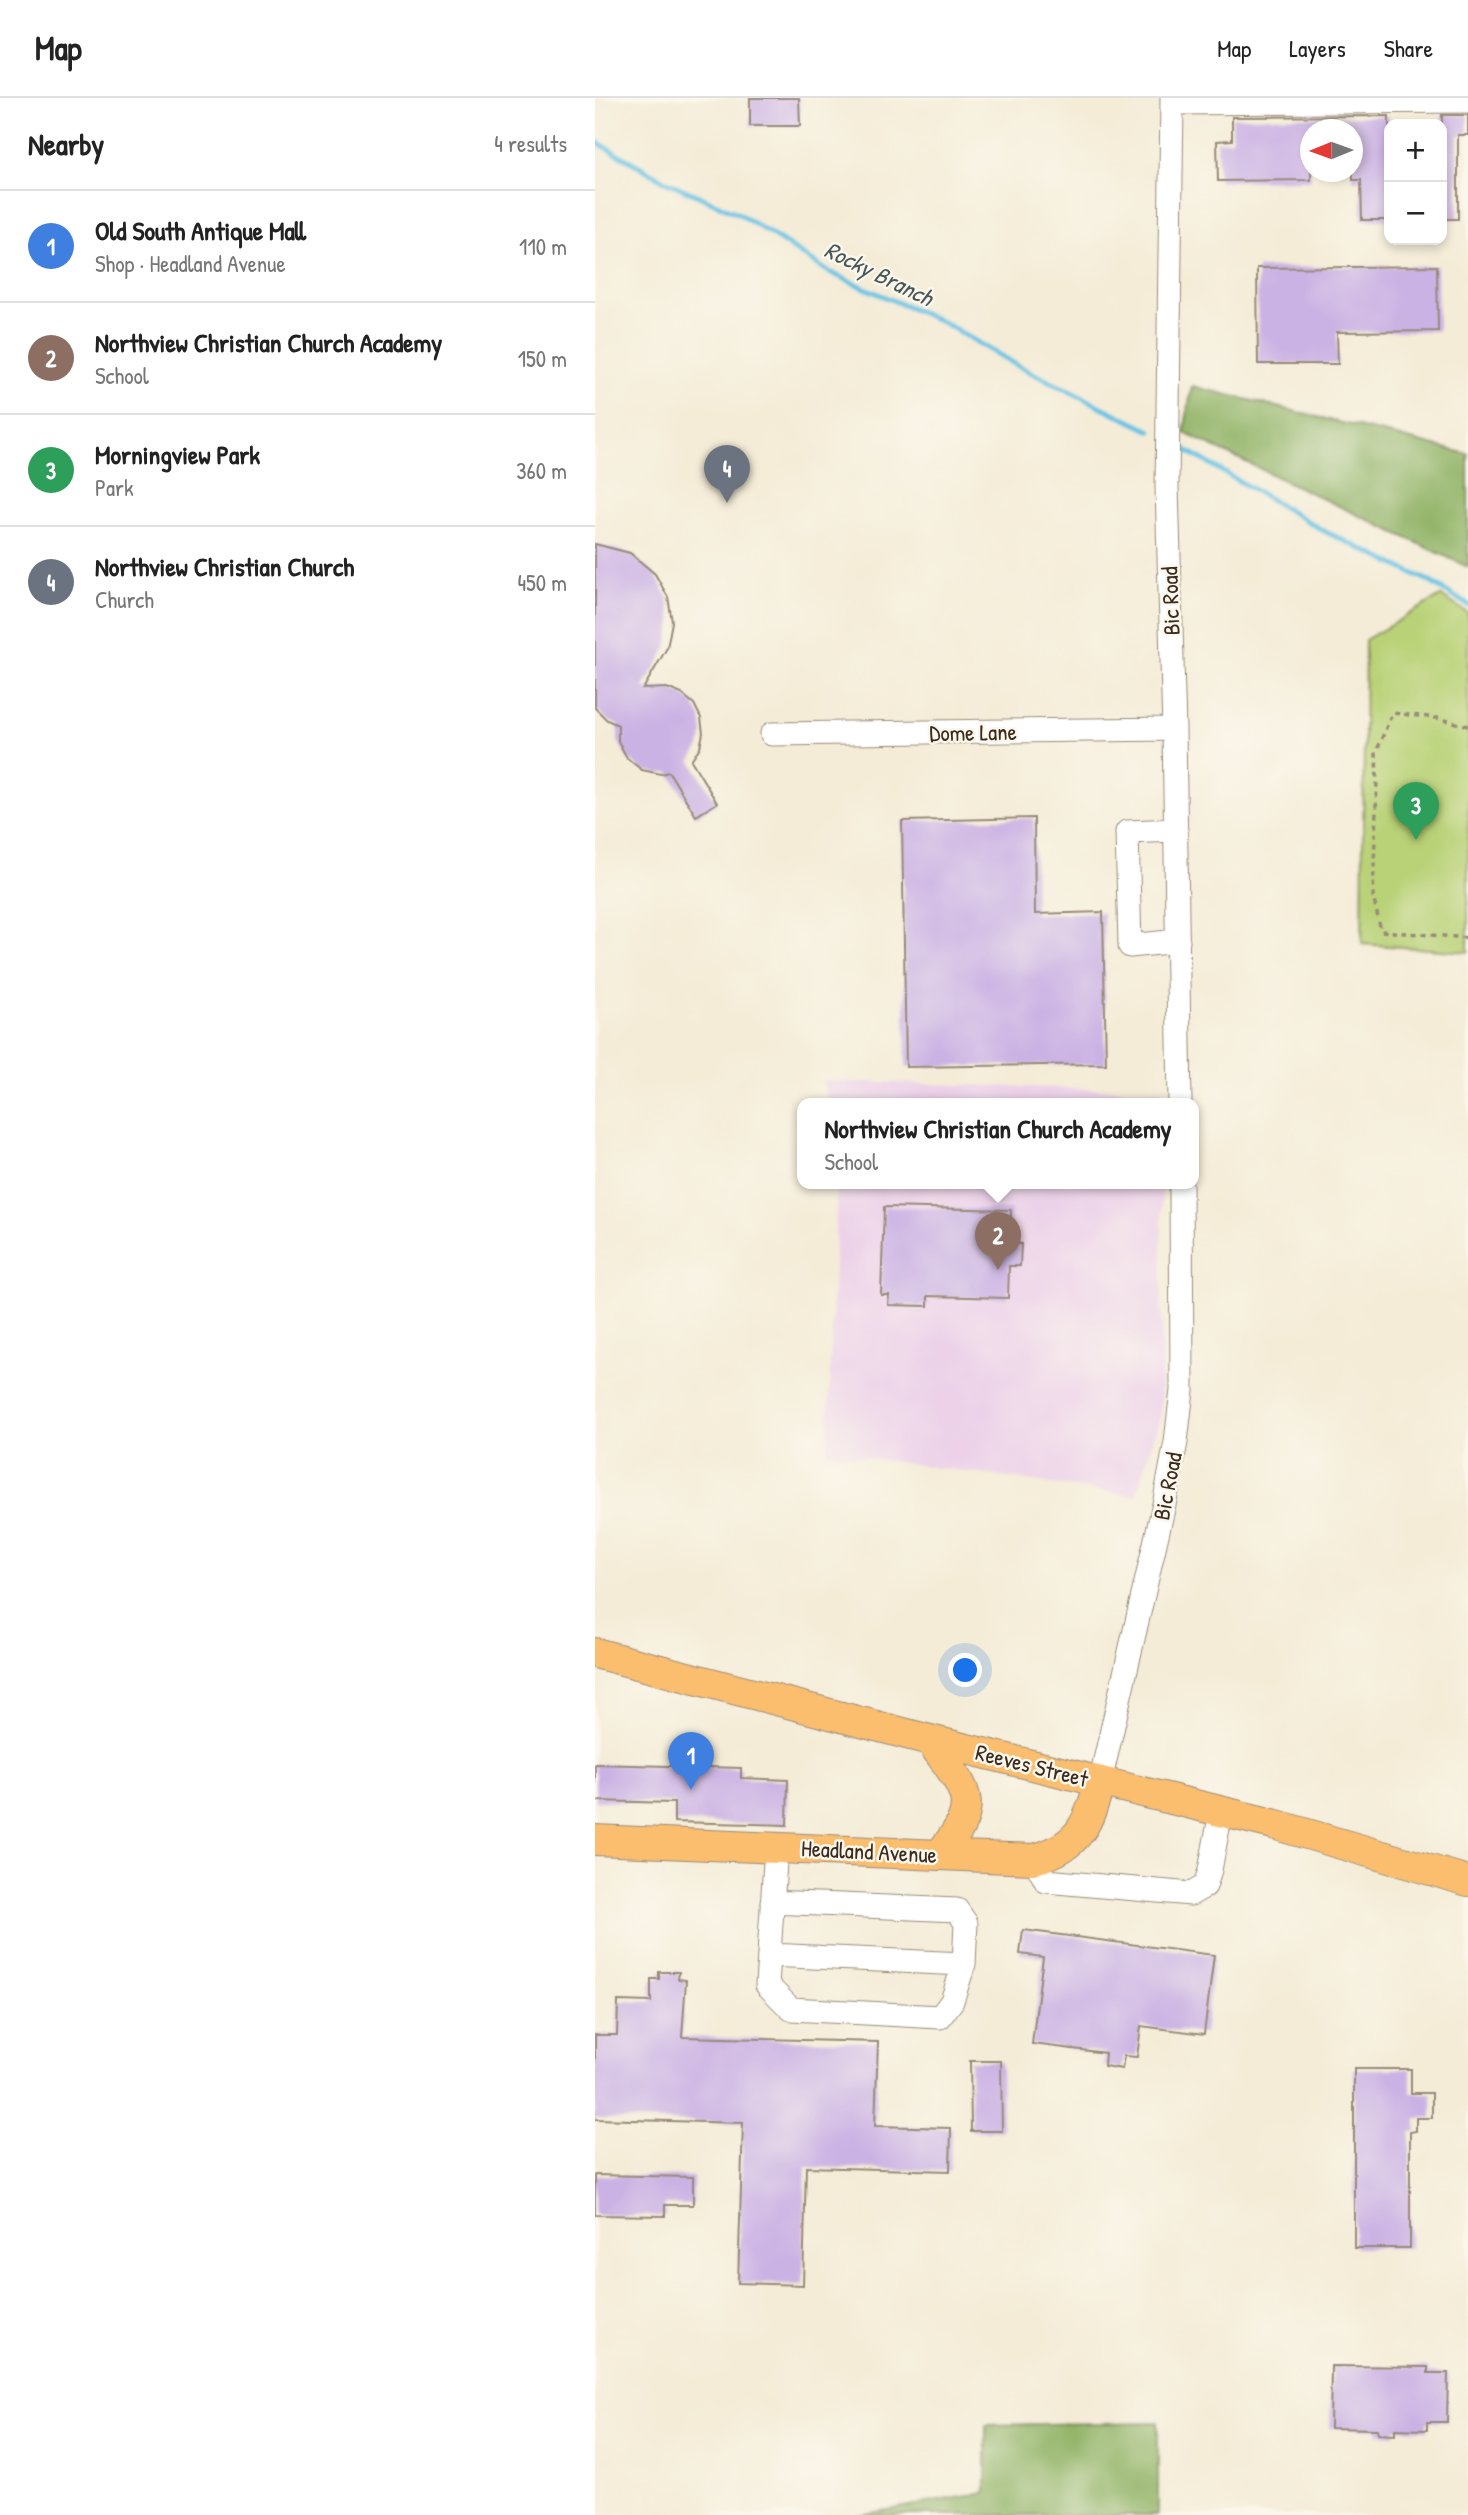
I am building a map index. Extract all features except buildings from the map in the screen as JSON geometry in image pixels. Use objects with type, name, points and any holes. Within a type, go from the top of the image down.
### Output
[{"type":"main road","name":"Reeves Street","points":[[595,1653],[1221,1812],[1468,1881]]},
{"type":"main road","points":[[930,1740],[962,1786],[966,1799],[963,1824],[939,1855]]},
{"type":"main road","name":"Headland Avenue","points":[[595,1840],[1034,1858],[1059,1850],[1079,1833],[1089,1819],[1100,1782]]},
{"type":"street","points":[[1172,101],[1468,101]]},
{"type":"street","name":"Bic Road","points":[[1172,101],[1167,487],[1180,1098]]},
{"type":"street","name":"Dome Lane","points":[[772,734],[1174,729]]},
{"type":"street","points":[[1176,830],[1127,832],[1130,946],[1178,941]]},
{"type":"street","name":"Bic Road","points":[[1100,1782],[1176,1442],[1182,1390],[1181,1189]]},
{"type":"street","points":[[1034,1858],[1046,1881],[1191,1894],[1205,1886],[1221,1812]]},
{"type":"street","points":[[772,1902],[957,1910],[965,1923],[964,1964],[952,2001],[940,2017],[791,2009],[767,1985],[772,1902],[776,1847]]},
{"type":"street","points":[[769,1955],[964,1964]]},
{"type":"path","points":[[1468,726],[1437,718],[1392,713],[1376,752],[1373,895],[1381,931],[1468,938]]},
{"type":"shaded area","points":[[822,1081],[1162,1091],[1162,1098],[828,1098]]},
{"type":"shaded area","points":[[837,1189],[1162,1189],[1161,1414],[1136,1496],[827,1452]]},
{"type":"green space","points":[[1192,386],[1468,454],[1468,567],[1184,433]]},
{"type":"green space","points":[[1441,596],[1468,613],[1468,952],[1362,944],[1365,640]]},
{"type":"green space","points":[[1158,2422],[1158,2515],[858,2515],[986,2493],[986,2425]]},
{"type":"waterway","name":"Rocky Branch","points":[[595,141],[665,181],[739,214],[829,272],[944,323],[1018,366],[1151,431]]},
{"type":"waterway","name":"Rocky Branch","points":[[1186,450],[1324,531],[1427,580],[1468,605]]},
{"type":"place","name":"Northview Christian Church","points":[[727,503]]},
{"type":"place","name":"Morningview Park","points":[[1416,840]]},
{"type":"place","name":"Northview Christian Church Academy","points":[[998,1270]]},
{"type":"place","name":"Old South Antique Mall","points":[[691,1790]]}]
